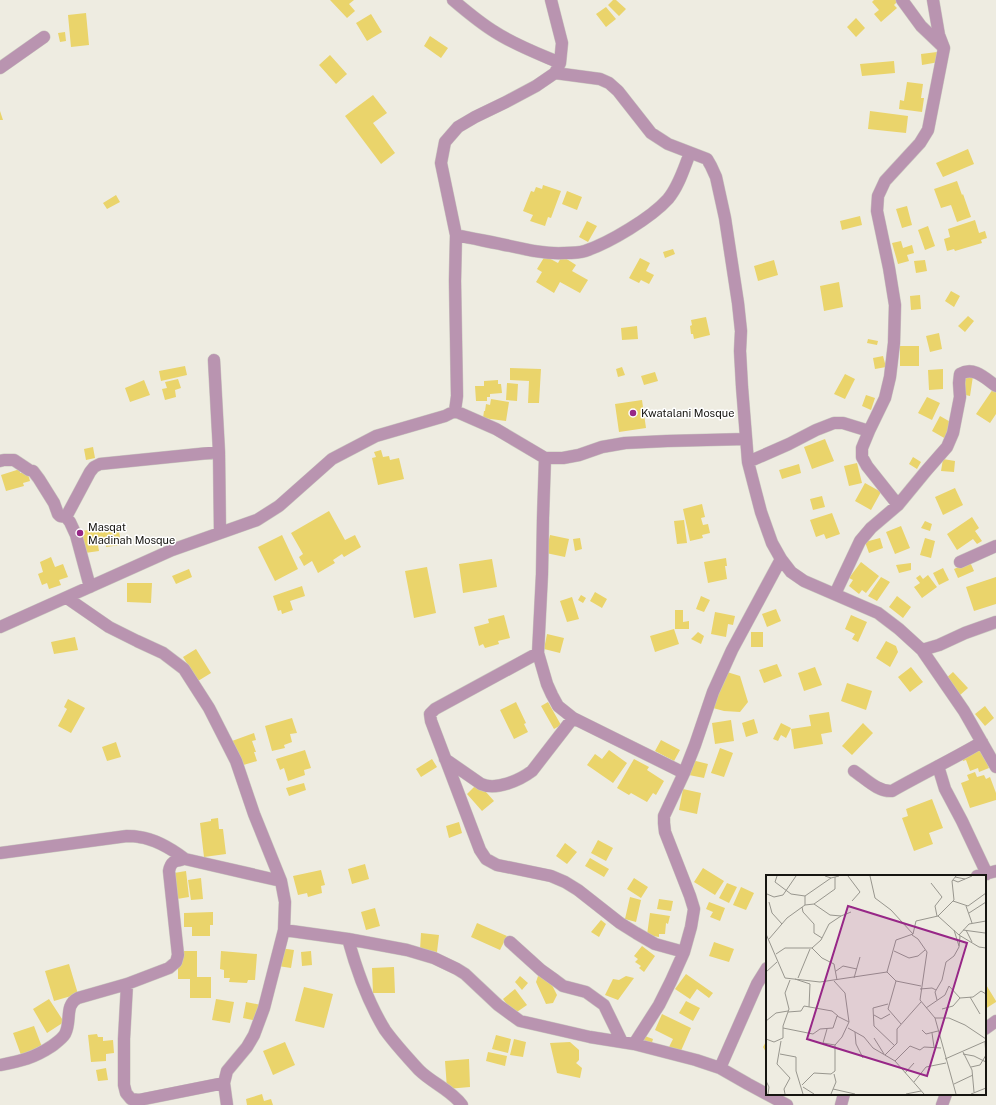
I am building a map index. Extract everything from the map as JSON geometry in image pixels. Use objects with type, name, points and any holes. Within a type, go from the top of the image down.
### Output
[{"type":"street","points":[[453,0],[496,33],[558,68],[600,79],[609,84],[618,91],[651,133],[668,144],[707,159],[716,177],[725,218],[737,296],[741,331],[740,351],[748,462],[761,512],[772,542],[781,559],[791,572],[804,580],[878,613],[899,628],[922,650],[964,711],[996,767]]},
{"type":"street","points":[[455,410],[457,396],[455,281],[456,235],[442,162],[445,142],[458,127],[536,86],[558,68],[562,44],[552,0]]},
{"type":"street","points":[[902,0],[921,26],[944,48]]},
{"type":"street","points":[[898,505],[867,466],[862,457],[862,448],[869,430],[885,398],[890,377],[894,343],[895,305],[890,268],[877,211],[878,196],[885,181],[920,143],[928,130],[944,48],[939,35],[933,0]]},
{"type":"street","points":[[0,68],[44,37]]},
{"type":"street","points":[[456,235],[549,253],[584,251],[603,244],[634,226],[654,212],[668,199],[676,187],[690,152]]},
{"type":"street","points":[[214,360],[219,452],[220,533]]},
{"type":"street","points":[[835,594],[860,541],[898,505],[947,447],[953,434],[960,397],[960,374],[965,371],[978,373],[996,386]]},
{"type":"street","points":[[455,410],[496,429],[545,458],[563,458],[579,455],[625,443],[746,439]]},
{"type":"street","points":[[0,627],[172,550],[257,520],[279,506],[332,459],[376,436],[445,416],[455,410]]},
{"type":"street","points":[[748,462],[834,422],[869,430]]},
{"type":"street","points":[[66,517],[90,472],[94,467],[100,464],[219,452]]},
{"type":"street","points":[[545,458],[538,653],[543,673],[552,695],[558,706],[573,718],[684,773]]},
{"type":"street","points":[[0,461],[14,460],[33,471],[54,503],[58,514],[66,517],[70,522],[76,535],[90,587]]},
{"type":"street","points":[[960,562],[996,546]]},
{"type":"street","points":[[634,1044],[659,1005],[671,982],[684,952],[694,909],[665,832],[664,816],[684,773],[713,692],[732,650],[781,559]]},
{"type":"street","points":[[67,598],[109,627],[163,653],[184,669],[209,708],[236,761],[254,814],[281,881],[285,902],[284,930],[264,1008],[254,1035],[247,1048],[227,1071],[224,1083],[227,1105]]},
{"type":"street","points":[[922,650],[939,645],[996,622]]},
{"type":"street","points":[[538,653],[435,709],[430,714],[431,721],[480,850],[486,859],[497,865],[552,876],[565,882],[578,890],[620,923],[636,933],[655,944],[684,952]]},
{"type":"street","points":[[445,759],[486,786],[492,787],[501,785],[526,776],[532,771],[573,718]]},
{"type":"street","points":[[854,771],[880,789],[892,791],[982,742]]},
{"type":"street","points":[[938,766],[945,788],[987,874]]},
{"type":"street","points":[[0,853],[126,836],[141,837],[174,851],[185,859],[281,881]]},
{"type":"street","points":[[0,1065],[34,1057],[61,1039],[66,1033],[70,1005],[78,998],[127,984],[169,968],[176,962],[178,955],[169,871],[170,865],[174,862],[185,859]]},
{"type":"street","points":[[284,930],[348,939],[407,950],[434,958],[464,974],[498,1005],[520,1021],[634,1044],[696,1060],[720,1068],[766,1094]]},
{"type":"street","points":[[348,939],[362,982],[385,1030],[399,1048],[421,1071],[436,1084],[453,1095],[462,1105]]},
{"type":"street","points":[[510,942],[541,970],[559,983],[564,986],[586,992],[604,1005],[622,1042]]},
{"type":"street","points":[[720,1068],[757,984],[766,970]]},
{"type":"street","points":[[127,984],[124,1039],[124,1085],[126,1093],[131,1099],[139,1100],[224,1083]]},
{"type":"street","points":[[986,1028],[996,1021]]},
{"type":"street","points":[[768,1095],[787,1105]]},
{"type":"street","points":[[841,1105],[844,1095]]},
{"type":"street","points":[[942,1105],[946,1095]]},
{"type":"building","points":[[330,0],[354,0],[349,4],[355,11],[347,18]]},
{"type":"building","points":[[613,0],[616,0],[626,9],[619,16],[608,5]]},
{"type":"building","points":[[874,0],[897,0],[898,1],[894,5],[897,8],[881,22],[874,14],[879,10],[872,2]]},
{"type":"building","points":[[606,7],[616,19],[606,27],[596,14]]},
{"type":"building","points":[[86,13],[89,45],[71,47],[68,15]]},
{"type":"building","points":[[371,14],[382,32],[367,41],[356,23]]},
{"type":"building","points":[[856,18],[865,28],[856,37],[847,27]]},
{"type":"building","points":[[65,32],[66,41],[60,42],[58,33]]},
{"type":"building","points":[[430,36],[448,48],[441,58],[424,46]]},
{"type":"building","points":[[937,52],[939,62],[922,65],[921,54]]},
{"type":"building","points":[[330,55],[347,74],[336,84],[319,65]]},
{"type":"building","points":[[894,61],[895,73],[862,76],[860,64]]},
{"type":"building","points":[[907,82],[923,84],[921,98],[924,98],[922,112],[899,109],[900,100],[904,101]]},
{"type":"building","points":[[373,95],[387,113],[373,123],[395,153],[381,164],[345,116]]},
{"type":"building","points":[[0,111],[3,120],[0,120]]},
{"type":"building","points":[[870,111],[908,116],[906,133],[868,129]]},
{"type":"building","points":[[968,149],[974,164],[943,177],[936,163]]},
{"type":"building","points":[[957,181],[971,217],[957,222],[951,205],[941,208],[934,189]]},
{"type":"building","points":[[543,185],[561,191],[551,218],[548,217],[545,226],[530,221],[533,215],[523,211],[531,191],[534,192],[536,187],[542,189]]},
{"type":"building","points":[[567,191],[582,197],[577,210],[562,204]]},
{"type":"building","points":[[116,195],[120,202],[107,209],[103,203]]},
{"type":"building","points":[[907,206],[912,225],[902,228],[896,209]]},
{"type":"building","points":[[860,216],[862,225],[842,230],[840,221]]},
{"type":"building","points":[[975,220],[979,233],[985,231],[987,238],[981,240],[982,243],[955,251],[954,249],[947,251],[944,239],[950,237],[948,229]]},
{"type":"building","points":[[587,221],[597,226],[588,242],[579,237]]},
{"type":"building","points":[[928,226],[935,246],[925,250],[918,230]]},
{"type":"building","points":[[901,241],[903,248],[912,245],[914,253],[907,255],[909,261],[898,264],[892,243]]},
{"type":"building","points":[[673,249],[675,254],[665,258],[663,252]]},
{"type":"building","points":[[545,256],[558,263],[562,256],[576,265],[572,271],[588,280],[580,293],[560,282],[554,293],[536,282],[542,272],[537,269]]},
{"type":"building","points":[[640,258],[650,263],[646,271],[654,275],[649,284],[641,280],[639,283],[629,278]]},
{"type":"building","points":[[774,260],[778,275],[758,281],[754,266]]},
{"type":"building","points":[[925,260],[927,271],[916,273],[914,261]]},
{"type":"building","points":[[839,282],[843,307],[824,311],[820,286]]},
{"type":"building","points":[[951,291],[960,296],[954,307],[945,301]]},
{"type":"building","points":[[920,295],[921,309],[911,310],[910,296]]},
{"type":"building","points":[[968,316],[974,321],[965,332],[958,326]]},
{"type":"building","points":[[706,317],[710,335],[694,339],[693,334],[691,334],[691,320]]},
{"type":"building","points":[[637,326],[638,339],[622,340],[621,328]]},
{"type":"building","points":[[939,333],[942,349],[930,352],[926,336]]},
{"type":"building","points":[[868,339],[878,341],[877,345],[867,343]]},
{"type":"building","points":[[900,346],[919,346],[919,366],[900,366]]},
{"type":"building","points":[[883,356],[886,367],[875,369],[873,358]]},
{"type":"building","points":[[185,366],[187,375],[161,381],[159,371]]},
{"type":"building","points":[[622,367],[625,375],[618,377],[616,369]]},
{"type":"building","points":[[510,368],[541,369],[539,403],[528,403],[529,381],[510,380]]},
{"type":"building","points":[[943,369],[943,389],[929,390],[928,370]]},
{"type":"building","points":[[655,372],[658,381],[644,385],[641,376]]},
{"type":"building","points":[[845,374],[855,379],[845,399],[834,394]]},
{"type":"building","points":[[964,375],[973,376],[970,396],[961,394]]},
{"type":"building","points":[[178,379],[181,388],[175,390],[176,397],[165,400],[162,389],[167,388],[165,382]]},
{"type":"building","points":[[144,380],[150,395],[130,402],[125,388]]},
{"type":"building","points":[[498,380],[498,384],[501,384],[502,393],[490,394],[490,397],[487,397],[487,401],[476,401],[475,386],[484,386],[484,381]]},
{"type":"building","points":[[507,383],[518,384],[517,401],[506,400]]},
{"type":"building","points":[[993,389],[996,391],[996,414],[990,423],[976,414]]},
{"type":"building","points":[[866,395],[875,398],[871,410],[862,406]]},
{"type":"building","points":[[927,397],[940,403],[932,420],[918,413]]},
{"type":"building","points":[[491,399],[509,402],[506,421],[483,418],[486,404],[490,405]]},
{"type":"building","points":[[642,400],[646,428],[619,432],[615,404]]},
{"type":"building","points":[[940,416],[954,424],[946,439],[932,431]]},
{"type":"building","points":[[825,439],[834,461],[812,469],[804,447]]},
{"type":"building","points":[[93,447],[95,458],[86,460],[84,449]]},
{"type":"building","points":[[381,450],[383,457],[389,456],[390,460],[399,458],[404,479],[378,485],[372,458],[376,457],[374,452]]},
{"type":"building","points":[[913,457],[921,462],[917,469],[909,464]]},
{"type":"building","points":[[943,459],[955,461],[954,472],[941,471]]},
{"type":"building","points":[[857,463],[862,483],[849,486],[844,466]]},
{"type":"building","points":[[799,464],[801,473],[782,479],[779,470]]},
{"type":"building","points":[[20,469],[20,473],[27,471],[30,481],[23,483],[24,486],[6,491],[1,475]]},
{"type":"building","points":[[865,483],[881,492],[871,510],[855,501]]},
{"type":"building","points":[[955,488],[963,505],[943,515],[935,497]]},
{"type":"building","points":[[822,496],[825,507],[813,510],[810,499]]},
{"type":"building","points":[[702,504],[705,517],[701,518],[703,525],[708,524],[710,533],[702,535],[703,538],[690,541],[683,509]]},
{"type":"building","points":[[329,511],[345,540],[355,535],[361,547],[344,557],[342,554],[333,560],[335,563],[318,573],[312,561],[304,566],[299,557],[303,554],[291,533]]},
{"type":"building","points":[[832,513],[840,534],[826,539],[824,534],[816,537],[810,520]]},
{"type":"building","points":[[972,517],[979,528],[975,531],[982,541],[977,544],[973,539],[957,550],[947,534]]},
{"type":"building","points":[[684,520],[687,543],[677,544],[674,521]]},
{"type":"building","points":[[925,521],[932,524],[930,531],[921,528]]},
{"type":"building","points":[[112,526],[113,532],[119,531],[121,545],[106,547],[106,543],[98,545],[99,551],[85,553],[82,531]]},
{"type":"building","points":[[901,526],[910,548],[895,554],[886,532]]},
{"type":"building","points":[[282,535],[298,569],[275,581],[258,547]]},
{"type":"building","points":[[550,535],[569,539],[565,557],[546,553]]},
{"type":"building","points":[[580,538],[582,549],[575,551],[573,539]]},
{"type":"building","points":[[880,538],[883,548],[869,553],[865,542]]},
{"type":"building","points":[[925,538],[935,541],[931,558],[920,555]]},
{"type":"building","points":[[51,557],[55,567],[63,564],[68,577],[59,580],[61,585],[49,589],[47,583],[42,585],[38,574],[43,572],[40,562]]},
{"type":"building","points":[[726,558],[727,566],[725,566],[727,579],[708,583],[704,562]]},
{"type":"building","points":[[492,559],[497,587],[463,593],[459,564]]},
{"type":"building","points":[[861,562],[879,576],[866,593],[862,590],[859,594],[849,586],[853,580],[849,578]]},
{"type":"building","points":[[970,562],[974,571],[958,578],[954,569]]},
{"type":"building","points":[[911,563],[911,570],[899,573],[896,565]]},
{"type":"building","points":[[427,567],[436,613],[414,618],[405,571]]},
{"type":"building","points":[[943,568],[949,580],[939,585],[933,573]]},
{"type":"building","points":[[189,569],[192,577],[176,584],[172,576]]},
{"type":"building","points":[[920,575],[923,579],[928,575],[937,587],[922,598],[914,587],[920,583],[916,578]]},
{"type":"building","points":[[881,577],[890,582],[877,601],[868,596]]},
{"type":"building","points":[[996,577],[996,604],[974,611],[966,587]]},
{"type":"building","points":[[127,583],[152,583],[151,603],[127,602]]},
{"type":"building","points":[[302,586],[305,596],[290,601],[293,610],[282,614],[281,610],[278,611],[273,596]]},
{"type":"building","points":[[595,592],[607,599],[602,608],[590,601]]},
{"type":"building","points":[[581,595],[586,598],[583,603],[578,600]]},
{"type":"building","points":[[701,596],[710,600],[704,612],[696,609]]},
{"type":"building","points":[[897,596],[911,607],[903,618],[889,607]]},
{"type":"building","points":[[572,597],[579,619],[567,622],[560,601]]},
{"type":"building","points":[[776,609],[781,621],[767,627],[762,614]]},
{"type":"building","points":[[675,610],[683,610],[683,622],[689,621],[689,629],[675,629]]},
{"type":"building","points":[[715,612],[735,616],[733,625],[728,624],[726,637],[711,634]]},
{"type":"building","points":[[504,615],[510,638],[498,641],[499,644],[485,648],[483,644],[479,646],[474,627],[489,623],[488,619]]},
{"type":"building","points":[[851,615],[867,622],[858,642],[852,639],[855,634],[845,629]]},
{"type":"building","points":[[674,629],[679,644],[655,652],[650,636]]},
{"type":"building","points":[[698,632],[704,636],[701,644],[691,639]]},
{"type":"building","points":[[751,632],[763,632],[763,647],[751,647]]},
{"type":"building","points":[[547,634],[564,638],[560,653],[544,649]]},
{"type":"building","points":[[75,637],[78,650],[54,654],[51,642]]},
{"type":"building","points":[[886,641],[896,646],[898,652],[890,667],[876,658]]},
{"type":"building","points":[[196,649],[211,673],[198,681],[183,657]]},
{"type":"building","points":[[777,664],[782,676],[764,683],[759,670]]},
{"type":"building","points":[[815,667],[822,685],[804,691],[798,673]]},
{"type":"building","points":[[911,667],[923,682],[910,692],[898,677]]},
{"type":"building","points":[[727,672],[740,676],[748,702],[740,712],[724,711],[713,708]]},
{"type":"building","points":[[953,672],[968,688],[959,696],[944,680]]},
{"type":"building","points":[[847,683],[872,691],[866,710],[841,701]]},
{"type":"building","points":[[68,699],[85,708],[71,733],[58,726],[67,709],[64,707]]},
{"type":"building","points":[[516,702],[526,723],[524,724],[528,732],[514,739],[500,710]]},
{"type":"building","points":[[548,702],[561,725],[554,729],[541,706]]},
{"type":"building","points":[[985,706],[994,718],[985,726],[975,714]]},
{"type":"building","points":[[829,712],[832,732],[821,734],[823,744],[794,749],[791,729],[811,726],[809,715]]},
{"type":"building","points":[[292,718],[297,733],[290,734],[292,742],[284,745],[285,748],[272,751],[265,726]]},
{"type":"building","points":[[754,719],[758,733],[746,737],[742,723]]},
{"type":"building","points":[[731,720],[734,741],[715,744],[712,723]]},
{"type":"building","points":[[781,723],[791,728],[786,738],[781,735],[778,741],[773,739]]},
{"type":"building","points":[[863,723],[873,733],[852,755],[842,746]]},
{"type":"building","points":[[254,733],[256,740],[252,741],[256,752],[254,752],[257,761],[240,766],[232,741]]},
{"type":"building","points":[[661,740],[680,750],[674,761],[655,751]]},
{"type":"building","points":[[116,742],[121,757],[107,761],[102,747]]},
{"type":"building","points":[[720,748],[733,753],[724,777],[711,773]]},
{"type":"building","points":[[982,748],[989,768],[979,772],[978,768],[970,771],[966,760],[963,761],[961,756]]},
{"type":"building","points":[[305,750],[311,768],[304,770],[305,775],[288,781],[284,768],[280,770],[276,759]]},
{"type":"building","points":[[609,750],[627,763],[613,783],[587,765],[595,754],[602,759]]},
{"type":"building","points":[[432,759],[437,767],[421,777],[416,769]]},
{"type":"building","points":[[634,759],[649,767],[647,770],[664,781],[656,795],[653,793],[647,802],[631,793],[629,795],[617,788]]},
{"type":"building","points":[[692,760],[708,764],[704,778],[689,775]]},
{"type":"building","points":[[975,772],[977,777],[984,775],[986,779],[990,777],[996,793],[996,800],[970,808],[961,783],[969,780],[967,775]]},
{"type":"building","points":[[304,783],[306,790],[289,796],[286,788]]},
{"type":"building","points":[[478,783],[494,801],[482,811],[467,794]]},
{"type":"building","points":[[683,789],[701,793],[697,814],[679,810]]},
{"type":"building","points":[[932,799],[943,828],[929,833],[933,844],[914,851],[902,818],[908,816],[906,809]]},
{"type":"building","points":[[218,818],[219,829],[223,829],[226,854],[204,857],[200,823]]},
{"type":"building","points":[[459,822],[462,833],[449,838],[446,826]]},
{"type":"building","points":[[598,840],[613,848],[606,861],[591,853]]},
{"type":"building","points":[[565,843],[577,852],[567,864],[556,856]]},
{"type":"building","points":[[590,858],[609,869],[604,877],[585,866]]},
{"type":"building","points":[[365,864],[369,879],[352,884],[348,869]]},
{"type":"building","points":[[703,868],[724,881],[715,895],[694,882]]},
{"type":"building","points":[[321,870],[325,885],[321,886],[322,893],[308,897],[307,893],[298,895],[293,876]]},
{"type":"building","points":[[186,871],[189,897],[177,899],[174,873]]},
{"type":"building","points":[[201,878],[203,899],[191,900],[188,880]]},
{"type":"building","points":[[634,878],[648,887],[641,898],[627,889]]},
{"type":"building","points":[[727,883],[737,887],[729,903],[719,898]]},
{"type":"building","points":[[741,887],[754,893],[746,910],[733,905]]},
{"type":"building","points":[[630,897],[641,900],[636,922],[625,919]]},
{"type":"building","points":[[659,899],[673,901],[671,911],[657,909]]},
{"type":"building","points":[[709,902],[725,908],[720,921],[710,917],[713,912],[706,909]]},
{"type":"building","points":[[375,908],[380,926],[366,930],[361,912]]},
{"type":"building","points":[[213,912],[213,925],[210,925],[210,936],[192,936],[192,927],[184,927],[184,913]]},
{"type":"building","points":[[650,913],[670,916],[668,924],[666,923],[665,934],[659,934],[659,937],[647,935]]},
{"type":"building","points":[[601,920],[606,924],[599,937],[591,932]]},
{"type":"building","points":[[477,923],[507,936],[500,950],[471,937]]},
{"type":"building","points":[[421,933],[439,935],[437,952],[420,950]]},
{"type":"building","points":[[714,942],[734,949],[729,962],[709,956]]},
{"type":"building","points":[[642,946],[655,956],[644,972],[639,968],[641,966],[635,962],[638,959],[634,956]]},
{"type":"building","points":[[280,948],[294,950],[291,968],[278,966]]},
{"type":"building","points":[[178,951],[197,951],[197,977],[211,977],[211,998],[190,998],[190,979],[178,979]]},
{"type":"building","points":[[221,951],[257,954],[255,980],[248,980],[247,983],[229,982],[230,978],[224,978],[224,970],[220,969]]},
{"type":"building","points":[[311,951],[312,965],[302,966],[301,952]]},
{"type":"building","points":[[69,964],[78,994],[54,1001],[45,971]]},
{"type":"building","points":[[394,967],[395,993],[373,993],[372,968]]},
{"type":"building","points":[[686,974],[713,993],[709,998],[697,989],[690,999],[675,989]]},
{"type":"building","points":[[520,976],[528,983],[522,990],[515,982]]},
{"type":"building","points":[[538,976],[549,979],[557,995],[553,1003],[546,1004],[536,982]]},
{"type":"building","points":[[626,976],[634,978],[618,1000],[605,995],[613,979],[619,980]]},
{"type":"building","points":[[986,985],[996,1001],[986,1008]]},
{"type":"building","points":[[304,987],[333,994],[324,1028],[295,1021]]},
{"type":"building","points":[[515,989],[527,1005],[514,1014],[503,999]]},
{"type":"building","points":[[49,999],[64,1022],[47,1033],[33,1009]]},
{"type":"building","points":[[216,999],[234,1002],[230,1023],[212,1020]]},
{"type":"building","points":[[686,1001],[700,1008],[693,1021],[679,1013]]},
{"type":"building","points":[[246,1002],[261,1005],[257,1021],[243,1018]]},
{"type":"building","points":[[662,1014],[691,1028],[680,1053],[669,1047],[673,1039],[655,1030]]},
{"type":"building","points":[[34,1026],[42,1047],[21,1055],[13,1033]]},
{"type":"building","points":[[97,1034],[98,1037],[103,1037],[103,1041],[113,1040],[114,1053],[106,1054],[106,1061],[91,1062],[88,1035]]},
{"type":"building","points":[[496,1035],[511,1039],[508,1053],[492,1049]]},
{"type":"building","points":[[642,1035],[653,1039],[651,1046],[639,1041]]},
{"type":"building","points":[[514,1039],[526,1042],[523,1057],[510,1055]]},
{"type":"building","points":[[285,1042],[295,1065],[273,1075],[263,1051]]},
{"type":"building","points":[[570,1042],[579,1050],[579,1060],[576,1063],[582,1068],[580,1078],[557,1073],[550,1043]]},
{"type":"building","points":[[766,1042],[766,1052],[763,1047]]},
{"type":"building","points":[[488,1052],[507,1056],[505,1066],[486,1061]]},
{"type":"building","points":[[469,1059],[470,1087],[447,1089],[445,1061]]},
{"type":"building","points":[[106,1068],[108,1080],[98,1081],[96,1070]]},
{"type":"building","points":[[262,1094],[264,1101],[271,1099],[273,1105],[247,1105],[246,1099]]},
{"type":"place","name":"Kwatalani Mosque","points":[[633,413]]},
{"type":"place","name":"Masqat Madinah Mosque","points":[[80,533]]}]
